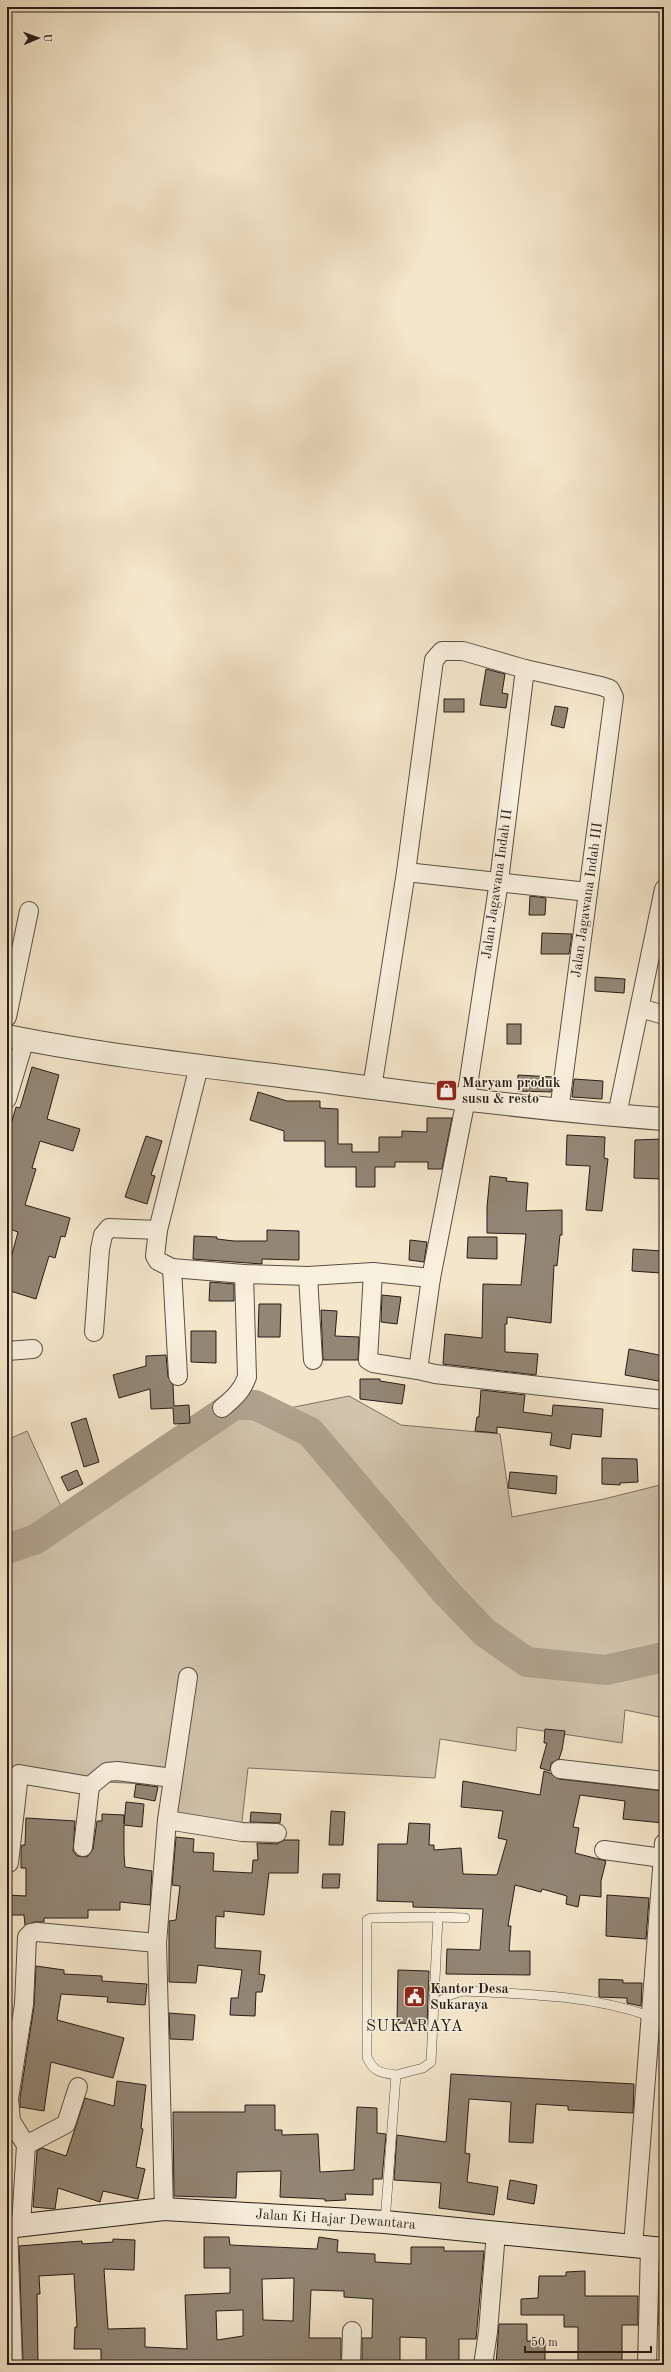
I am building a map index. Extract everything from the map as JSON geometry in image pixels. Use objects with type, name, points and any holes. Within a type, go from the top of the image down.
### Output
[{"type":"street","points":[[372,1088],[406,872],[434,660],[442,651],[463,651],[525,669]]},
{"type":"street","name":"Jalan Jagawana Indah III","points":[[525,669],[610,689],[614,697],[559,1111]]},
{"type":"street","name":"Jalan Jagawana Indah II","points":[[418,1370],[431,1278],[466,1099],[499,881],[525,669]]},
{"type":"street","points":[[406,872],[499,881],[588,892]]},
{"type":"street","points":[[617,1115],[664,890]]},
{"type":"street","points":[[7,1017],[30,911]]},
{"type":"street","points":[[640,1008],[664,1015]]},
{"type":"street","points":[[7,1099],[16,1038],[199,1066],[372,1088],[559,1111],[664,1119]]},
{"type":"street","points":[[199,1066],[158,1230],[155,1256],[158,1261],[172,1268],[244,1274],[308,1276],[373,1272],[431,1278]]},
{"type":"street","points":[[94,1332],[100,1248],[103,1235],[109,1228],[158,1230]]},
{"type":"street","points":[[172,1268],[178,1376]]},
{"type":"street","points":[[373,1272],[368,1360],[458,1377],[664,1400]]},
{"type":"street","points":[[222,1408],[236,1396],[244,1386],[247,1377],[244,1274]]},
{"type":"street","points":[[308,1276],[313,1360]]},
{"type":"street","points":[[7,1351],[33,1349]]},
{"type":"street","points":[[164,2210],[157,1943],[167,1820],[188,1677]]},
{"type":"street","points":[[560,1769],[664,1781]]},
{"type":"street","points":[[83,1847],[90,1786],[107,1772],[117,1771],[173,1778]]},
{"type":"street","points":[[9,1863],[13,1773],[90,1786]]},
{"type":"street","points":[[167,1820],[242,1832],[277,1833]]},
{"type":"street","points":[[604,1850],[663,1851],[650,2016],[647,2365]]},
{"type":"street","points":[[13,2365],[12,2226],[26,2145],[11,2121],[9,2098],[24,2004],[28,1936],[31,1933],[37,1932],[157,1943]]},
{"type":"street","points":[[26,2145],[66,2124],[78,2087]]},
{"type":"street","name":"Jalan Ki Hajar Dewantara","points":[[12,2226],[164,2210],[385,2222],[649,2248]]},
{"type":"street","points":[[483,2365],[488,2332],[496,2232]]},
{"type":"street","points":[[351,2365],[352,2331]]},
{"type":"lane","points":[[438,1917],[431,2062],[423,2068],[396,2076],[379,2072],[371,2067],[367,2057],[367,1920],[371,1918],[438,1917],[466,1918]]},
{"type":"lane","points":[[434,2005],[450,1995],[463,1991],[559,1995],[594,2000],[650,2016]]},
{"type":"lane","points":[[385,2222],[396,2076]]},
{"type":"shaded area","points":[[349,1396],[401,1425],[500,1434],[512,1517],[604,1499],[664,1484],[664,1718],[625,1710],[622,1743],[517,1727],[516,1751],[440,1739],[435,1778],[248,1768],[241,1830],[174,1821],[177,1786],[7,1776],[7,1557],[12,1556],[7,1543],[7,1440],[27,1431],[70,1526],[142,1472],[190,1428]]},
{"type":"building","points":[[486,669],[505,674],[502,693],[508,694],[506,708],[480,705]]},
{"type":"building","points":[[444,699],[464,699],[464,712],[444,712]]},
{"type":"building","points":[[555,706],[568,708],[564,728],[551,725]]},
{"type":"building","points":[[530,896],[546,898],[545,915],[529,915]]},
{"type":"building","points":[[542,933],[572,934],[569,954],[541,954]]},
{"type":"building","points":[[595,977],[625,979],[624,993],[595,991]]},
{"type":"building","points":[[507,1024],[521,1024],[521,1044],[507,1044]]},
{"type":"building","points":[[32,1067],[59,1075],[47,1119],[80,1129],[73,1151],[40,1141],[32,1168],[36,1169],[25,1205],[70,1218],[65,1237],[61,1236],[55,1258],[49,1256],[36,1299],[7,1290],[7,1257],[11,1258],[18,1232],[7,1228],[7,1139],[16,1107],[20,1108]]},
{"type":"building","points":[[518,1075],[553,1077],[551,1092],[517,1091]]},
{"type":"building","points":[[574,1079],[603,1081],[602,1099],[572,1097]]},
{"type":"building","points":[[258,1092],[287,1101],[320,1101],[320,1108],[338,1109],[338,1144],[352,1144],[352,1152],[379,1152],[379,1137],[402,1137],[402,1131],[427,1132],[427,1118],[452,1118],[442,1169],[428,1169],[428,1162],[395,1162],[395,1167],[375,1167],[375,1187],[356,1187],[356,1167],[325,1167],[325,1141],[284,1141],[284,1131],[250,1120]]},
{"type":"building","points":[[567,1135],[605,1137],[604,1158],[608,1159],[602,1211],[586,1210],[590,1166],[566,1165]]},
{"type":"building","points":[[146,1136],[162,1141],[151,1175],[155,1176],[147,1204],[125,1197]]},
{"type":"building","points":[[664,1139],[662,1179],[634,1178],[635,1140]]},
{"type":"building","points":[[490,1176],[507,1178],[506,1181],[528,1183],[526,1211],[562,1210],[562,1235],[560,1235],[557,1266],[554,1265],[551,1323],[507,1317],[507,1324],[505,1324],[505,1352],[538,1354],[536,1375],[443,1364],[445,1334],[482,1338],[483,1284],[521,1285],[526,1234],[487,1233],[487,1207]]},
{"type":"building","points":[[267,1230],[299,1231],[299,1260],[262,1259],[262,1264],[193,1259],[194,1236],[217,1237],[217,1239],[234,1241],[267,1241]]},
{"type":"building","points":[[468,1237],[497,1237],[497,1259],[467,1258]]},
{"type":"building","points":[[410,1240],[427,1242],[424,1262],[409,1260]]},
{"type":"building","points":[[633,1249],[662,1251],[661,1273],[632,1271]]},
{"type":"building","points":[[210,1282],[234,1284],[234,1301],[209,1301]]},
{"type":"building","points":[[382,1295],[401,1297],[397,1324],[381,1322]]},
{"type":"building","points":[[259,1304],[281,1304],[280,1337],[258,1337]]},
{"type":"building","points":[[321,1310],[337,1311],[335,1336],[359,1337],[358,1360],[323,1360]]},
{"type":"building","points":[[191,1331],[216,1331],[216,1363],[191,1362]]},
{"type":"building","points":[[629,1349],[664,1356],[664,1382],[625,1375]]},
{"type":"building","points":[[166,1355],[168,1377],[173,1385],[174,1406],[189,1405],[190,1423],[174,1424],[173,1408],[151,1409],[150,1389],[119,1398],[113,1375],[146,1366],[146,1356]]},
{"type":"building","points":[[360,1379],[380,1379],[380,1381],[405,1385],[402,1404],[360,1399]]},
{"type":"building","points":[[481,1390],[525,1395],[523,1412],[552,1416],[553,1405],[603,1409],[601,1437],[572,1434],[570,1449],[550,1445],[552,1433],[497,1427],[497,1433],[475,1431],[477,1417],[479,1417]]},
{"type":"building","points":[[86,1418],[99,1462],[84,1467],[71,1423]]},
{"type":"building","points":[[602,1458],[637,1459],[638,1482],[620,1483],[620,1485],[602,1484]]},
{"type":"building","points":[[77,1470],[83,1484],[68,1491],[61,1477]]},
{"type":"building","points":[[510,1472],[557,1476],[556,1494],[508,1488]]},
{"type":"building","points":[[545,1729],[565,1731],[559,1759],[551,1763],[550,1771],[540,1768],[547,1743],[544,1743]]},
{"type":"building","points":[[544,1771],[559,1779],[664,1791],[663,1823],[623,1819],[625,1801],[580,1795],[573,1827],[579,1828],[575,1853],[606,1861],[601,1881],[601,1897],[580,1895],[578,1907],[566,1904],[567,1896],[542,1889],[541,1892],[515,1885],[508,1926],[511,1926],[509,1951],[530,1951],[530,1975],[446,1974],[447,1949],[480,1950],[483,1909],[413,1907],[413,1902],[377,1901],[378,1844],[407,1844],[409,1823],[430,1824],[429,1845],[434,1845],[434,1850],[461,1848],[463,1874],[497,1875],[507,1840],[498,1838],[503,1811],[461,1807],[463,1781],[540,1795]]},
{"type":"building","points":[[136,1784],[158,1787],[155,1801],[134,1797]]},
{"type":"building","points":[[126,1802],[144,1804],[142,1827],[124,1825],[124,1854],[125,1867],[152,1871],[150,1905],[120,1902],[120,1910],[88,1910],[88,1918],[44,1918],[44,1922],[35,1922],[25,1925],[24,1915],[7,1915],[7,1895],[26,1896],[26,1868],[21,1868],[21,1849],[22,1845],[25,1845],[26,1818],[75,1821],[73,1851],[77,1856],[87,1857],[93,1849],[97,1821],[102,1821],[102,1814],[124,1815],[124,1824]]},
{"type":"building","points":[[331,1811],[345,1812],[343,1845],[329,1845]]},
{"type":"building","points":[[251,1812],[281,1814],[280,1823],[250,1822]]},
{"type":"building","points":[[176,1837],[194,1839],[193,1852],[214,1853],[213,1871],[252,1873],[253,1860],[258,1860],[257,1843],[277,1844],[284,1840],[299,1840],[298,1873],[269,1873],[264,1915],[224,1911],[224,1917],[216,1916],[215,1948],[261,1951],[259,1974],[265,1975],[262,1992],[256,1992],[255,2016],[230,2015],[231,1998],[238,1998],[242,1970],[198,1965],[196,1983],[169,1982],[169,1921],[176,1920],[180,1886],[172,1885]]},
{"type":"building","points":[[323,1874],[340,1874],[339,1888],[322,1888]]},
{"type":"building","points":[[607,1895],[649,1898],[646,1939],[606,1936]]},
{"type":"building","points":[[36,1966],[64,1970],[64,1974],[102,1976],[102,1981],[147,1984],[145,2005],[107,2002],[108,1997],[61,1994],[57,2020],[124,2038],[113,2078],[51,2062],[44,2111],[20,2107],[20,2098],[34,2006]]},
{"type":"building","name":"Kantor Desa Sukaraya","points":[[398,1970],[429,1971],[427,2024],[397,2023]]},
{"type":"building","points":[[599,1979],[623,1980],[623,1983],[642,1983],[641,2006],[627,2003],[627,1998],[599,1997]]},
{"type":"building","points":[[169,2013],[195,2015],[193,2040],[170,2039]]},
{"type":"building","points":[[451,2074],[634,2084],[633,2113],[568,2110],[568,2106],[536,2104],[533,2143],[509,2142],[511,2102],[469,2099],[465,2153],[470,2154],[467,2182],[498,2187],[494,2215],[439,2208],[441,2183],[394,2180],[397,2135],[446,2142]]},
{"type":"building","points":[[117,2081],[146,2085],[141,2128],[143,2129],[136,2167],[145,2169],[138,2199],[103,2191],[100,2202],[58,2188],[55,2209],[33,2207],[37,2151],[42,2148],[66,2156],[85,2098],[114,2106]]},
{"type":"building","points":[[245,2105],[275,2105],[275,2130],[282,2130],[282,2135],[318,2134],[320,2172],[354,2170],[357,2107],[377,2108],[377,2133],[386,2134],[382,2179],[373,2179],[373,2195],[345,2194],[346,2200],[325,2201],[325,2199],[280,2197],[281,2171],[237,2172],[236,2198],[174,2196],[173,2112],[245,2112]]},
{"type":"building","points":[[510,2180],[537,2185],[534,2204],[507,2199]]},
{"type":"building","points":[[204,2237],[229,2237],[230,2245],[317,2249],[319,2237],[338,2240],[337,2252],[375,2254],[375,2262],[411,2264],[411,2247],[444,2247],[444,2251],[484,2251],[476,2339],[459,2339],[459,2365],[426,2365],[426,2338],[400,2337],[400,2365],[362,2365],[362,2338],[372,2338],[373,2299],[344,2297],[344,2291],[311,2290],[309,2338],[341,2338],[341,2365],[101,2365],[101,2349],[74,2349],[75,2327],[77,2327],[74,2274],[39,2276],[40,2294],[37,2294],[38,2364],[23,2364],[19,2246],[82,2241],[82,2244],[113,2242],[113,2239],[135,2240],[134,2270],[104,2269],[108,2329],[145,2328],[145,2347],[187,2349],[185,2295],[230,2293],[230,2268],[204,2268]],"holes":[[[294,2278],[293,2321],[263,2320],[262,2279]],[[243,2310],[243,2336],[217,2340],[216,2311]]]},
{"type":"building","points":[[585,2271],[585,2296],[638,2296],[638,2325],[622,2325],[622,2363],[578,2363],[578,2327],[564,2327],[564,2315],[521,2315],[521,2299],[538,2298],[539,2276],[566,2276],[566,2272]]},
{"type":"building","points":[[664,2295],[664,2325],[659,2325],[659,2296]]},
{"type":"building","points":[[499,2324],[527,2324],[527,2341],[545,2341],[545,2362],[509,2362],[509,2365],[496,2365]]},
{"type":"waterway","points":[[7,1549],[36,1539],[234,1405],[255,1405],[310,1432],[445,1591],[484,1632],[527,1662],[606,1670],[664,1657]]},
{"type":"place","name":"Maryam produk susu & resto","points":[[446,1091]]},
{"type":"place","name":"Kantor Desa Sukaraya","points":[[414,1997]]},
{"type":"district","name":"SUKARAYA","points":[[415,2027]]}]
